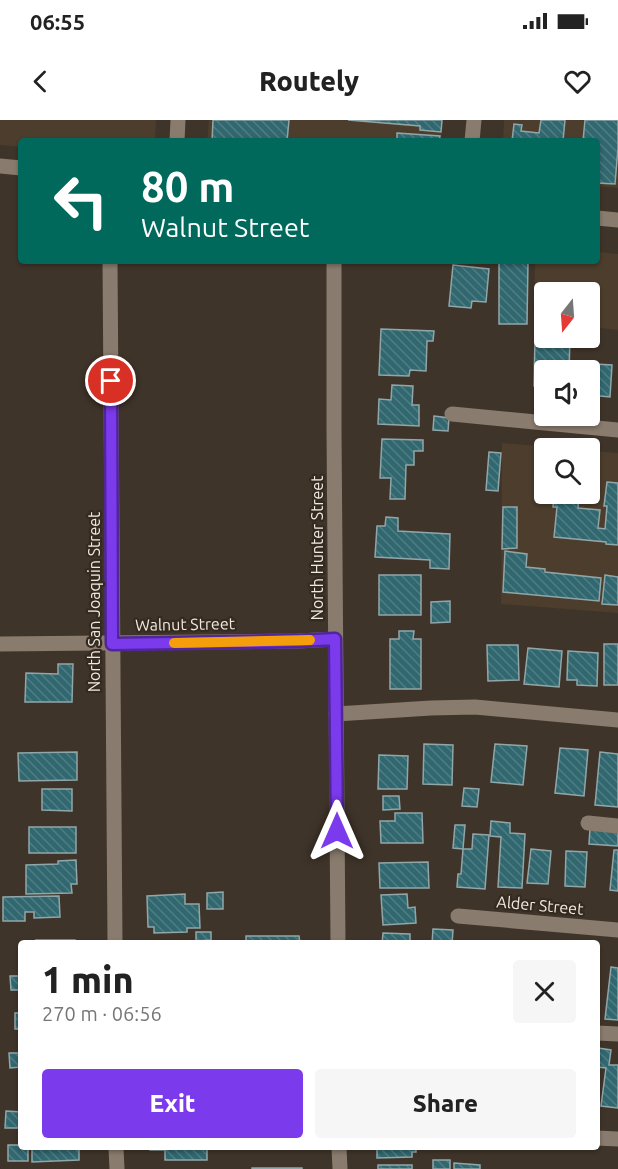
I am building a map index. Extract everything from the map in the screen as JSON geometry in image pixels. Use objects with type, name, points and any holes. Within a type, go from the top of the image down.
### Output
[{"type":"street","points":[[177,138],[178,120]]},
{"type":"street","points":[[472,138],[474,120]]},
{"type":"street","points":[[0,166],[18,168]]},
{"type":"street","points":[[600,218],[618,220]]},
{"type":"street","name":"North San Joaquin Street","points":[[110,264],[115,940]]},
{"type":"street","name":"North Hunter Street","points":[[334,264],[338,940]]},
{"type":"street","points":[[452,414],[618,430]]},
{"type":"street","name":"Walnut Street","points":[[0,644],[335,639]]},
{"type":"street","points":[[336,714],[475,707],[618,720]]},
{"type":"street","points":[[588,823],[618,826]]},
{"type":"street","name":"Alder Street","points":[[458,916],[618,930]]},
{"type":"street","points":[[600,1033],[618,1034]]},
{"type":"street","points":[[600,1138],[618,1140]]},
{"type":"street","points":[[117,1150],[117,1169]]},
{"type":"street","points":[[339,1150],[339,1169]]},
{"type":"shaded area","points":[[0,120],[156,120],[155,138],[18,138],[18,147],[0,145]]},
{"type":"shaded area","points":[[209,120],[443,120],[441,138],[207,138]]},
{"type":"shaded area","points":[[504,120],[618,120],[618,188],[600,186],[600,138],[503,138]]},
{"type":"shaded area","points":[[600,252],[618,254],[618,330],[600,328],[600,282],[535,282],[535,264],[600,264]]},
{"type":"shaded area","points":[[502,443],[534,446],[534,504],[600,504],[600,452],[618,453],[618,613],[501,604]]},
{"type":"building","points":[[213,120],[289,120],[287,138],[212,138]]},
{"type":"building","points":[[348,120],[442,120],[441,132],[420,130],[420,126]]},
{"type":"building","points":[[541,120],[565,120],[563,138],[512,138],[514,124],[522,125],[521,131],[539,133]]},
{"type":"building","points":[[585,120],[618,120],[615,184],[600,183],[600,138],[583,138]]},
{"type":"building","points":[[397,133],[440,136],[440,138],[397,138]]},
{"type":"building","points":[[499,264],[528,264],[527,324],[499,324]]},
{"type":"building","points":[[453,265],[489,269],[486,302],[472,301],[471,308],[449,306]]},
{"type":"building","points":[[381,329],[434,331],[433,341],[427,341],[426,371],[410,370],[409,376],[379,375]]},
{"type":"building","points":[[535,348],[570,348],[569,360],[535,360]]},
{"type":"building","points":[[600,364],[612,365],[610,397],[600,396]]},
{"type":"building","points":[[392,385],[413,386],[412,405],[419,405],[419,426],[378,424],[379,399],[391,400]]},
{"type":"building","points":[[434,416],[449,418],[448,431],[433,430]]},
{"type":"building","points":[[382,439],[423,440],[423,451],[414,451],[414,465],[406,465],[405,499],[390,499],[391,478],[380,478]]},
{"type":"building","points":[[489,452],[501,453],[498,491],[486,490]]},
{"type":"building","points":[[607,482],[618,483],[618,545],[554,537],[557,507],[553,507],[553,504],[578,504],[578,508],[600,510],[598,528],[605,529],[607,506],[604,506]]},
{"type":"building","points":[[503,507],[517,507],[517,548],[502,549]]},
{"type":"building","points":[[386,517],[398,518],[398,531],[450,534],[449,569],[430,568],[430,560],[375,557],[377,526],[385,526]]},
{"type":"building","points":[[505,551],[527,554],[526,567],[545,569],[545,572],[601,578],[599,601],[503,592]]},
{"type":"building","points":[[379,575],[421,575],[421,615],[379,615]]},
{"type":"building","points":[[605,575],[618,577],[618,605],[602,604]]},
{"type":"building","points":[[450,601],[450,622],[431,623],[431,602]]},
{"type":"building","points":[[399,631],[414,631],[413,639],[421,639],[421,689],[390,689],[390,639],[399,639]]},
{"type":"building","points":[[604,644],[618,644],[618,685],[604,685]]},
{"type":"building","points":[[487,645],[518,645],[519,680],[488,681]]},
{"type":"building","points":[[528,648],[562,651],[559,687],[524,684]]},
{"type":"building","points":[[568,651],[598,653],[597,686],[577,685],[577,680],[567,680]]},
{"type":"building","points":[[58,664],[73,664],[72,702],[25,702],[26,673],[58,674]]},
{"type":"building","points":[[424,744],[453,745],[452,785],[423,784]]},
{"type":"building","points":[[495,744],[527,746],[523,785],[491,782]]},
{"type":"building","points":[[560,748],[588,750],[584,796],[555,793]]},
{"type":"building","points":[[77,752],[77,780],[19,781],[18,753]]},
{"type":"building","points":[[600,752],[618,754],[618,807],[595,805]]},
{"type":"building","points":[[379,755],[408,756],[407,789],[378,789]]},
{"type":"building","points":[[464,788],[479,789],[477,807],[462,806]]},
{"type":"building","points":[[42,789],[72,789],[72,811],[42,810]]},
{"type":"building","points":[[383,796],[399,796],[400,809],[383,810]]},
{"type":"building","points":[[395,813],[422,813],[423,843],[381,843],[380,821],[395,821]]},
{"type":"building","points":[[491,821],[510,823],[510,833],[525,834],[522,888],[498,887],[501,837],[490,836]]},
{"type":"building","points":[[455,825],[465,825],[463,849],[453,848]]},
{"type":"building","points":[[29,827],[76,827],[76,853],[29,853]]},
{"type":"building","points":[[590,829],[618,830],[618,846],[589,844]]},
{"type":"building","points":[[473,834],[489,835],[485,889],[457,887],[458,874],[461,874],[463,849],[472,849]]},
{"type":"building","points":[[531,849],[551,851],[548,884],[527,883]]},
{"type":"building","points":[[614,850],[618,850],[618,891],[610,890]]},
{"type":"building","points":[[566,851],[587,852],[585,887],[565,886]]},
{"type":"building","points":[[76,860],[77,884],[71,884],[72,893],[26,894],[26,865],[58,864],[58,861]]},
{"type":"building","points":[[428,862],[429,888],[380,888],[379,863]]},
{"type":"building","points":[[223,892],[223,909],[207,909],[207,893]]},
{"type":"building","points":[[185,894],[185,904],[199,904],[200,928],[187,928],[187,932],[154,933],[154,927],[148,927],[147,896]]},
{"type":"building","points":[[407,894],[408,908],[415,907],[416,923],[383,925],[381,895]]},
{"type":"building","points":[[59,896],[60,917],[34,918],[34,912],[25,912],[25,921],[3,921],[3,897]]},
{"type":"building","points":[[433,929],[453,930],[452,940],[432,940]]},
{"type":"building","points":[[196,932],[211,932],[211,940],[196,940]]},
{"type":"building","points":[[383,933],[410,934],[410,940],[382,940]]},
{"type":"building","points":[[246,936],[299,936],[300,940],[246,940]]},
{"type":"building","points":[[611,967],[618,968],[618,1020],[605,1019]]},
{"type":"building","points":[[10,976],[18,976],[18,990],[11,990]]},
{"type":"building","points":[[15,1013],[18,1013],[18,1029],[15,1029]]},
{"type":"building","points":[[600,1048],[611,1050],[609,1065],[618,1065],[618,1108],[601,1106],[606,1068],[600,1067]]},
{"type":"building","points":[[9,1053],[18,1053],[18,1067],[10,1068]]},
{"type":"building","points":[[6,1111],[18,1112],[18,1128],[5,1128]]},
{"type":"building","points":[[8,1145],[18,1145],[18,1150],[28,1150],[28,1161],[8,1161]]},
{"type":"building","points":[[32,1150],[79,1150],[79,1160],[32,1162]]},
{"type":"building","points":[[165,1150],[207,1150],[207,1160],[165,1160]]},
{"type":"building","points":[[377,1150],[416,1150],[412,1152],[412,1157],[377,1158]]},
{"type":"building","points":[[433,1160],[450,1160],[450,1169],[433,1169]]},
{"type":"building","points":[[454,1163],[480,1165],[480,1169],[454,1169]]},
{"type":"building","points":[[378,1165],[412,1165],[412,1169],[378,1169]]},
{"type":"building","points":[[302,1168],[302,1169],[252,1169]]},
{"type":"slow traffic","points":[[174,643],[310,640]]},
{"type":"route","points":[[111,381],[112,644],[335,639],[337,831]]}]
